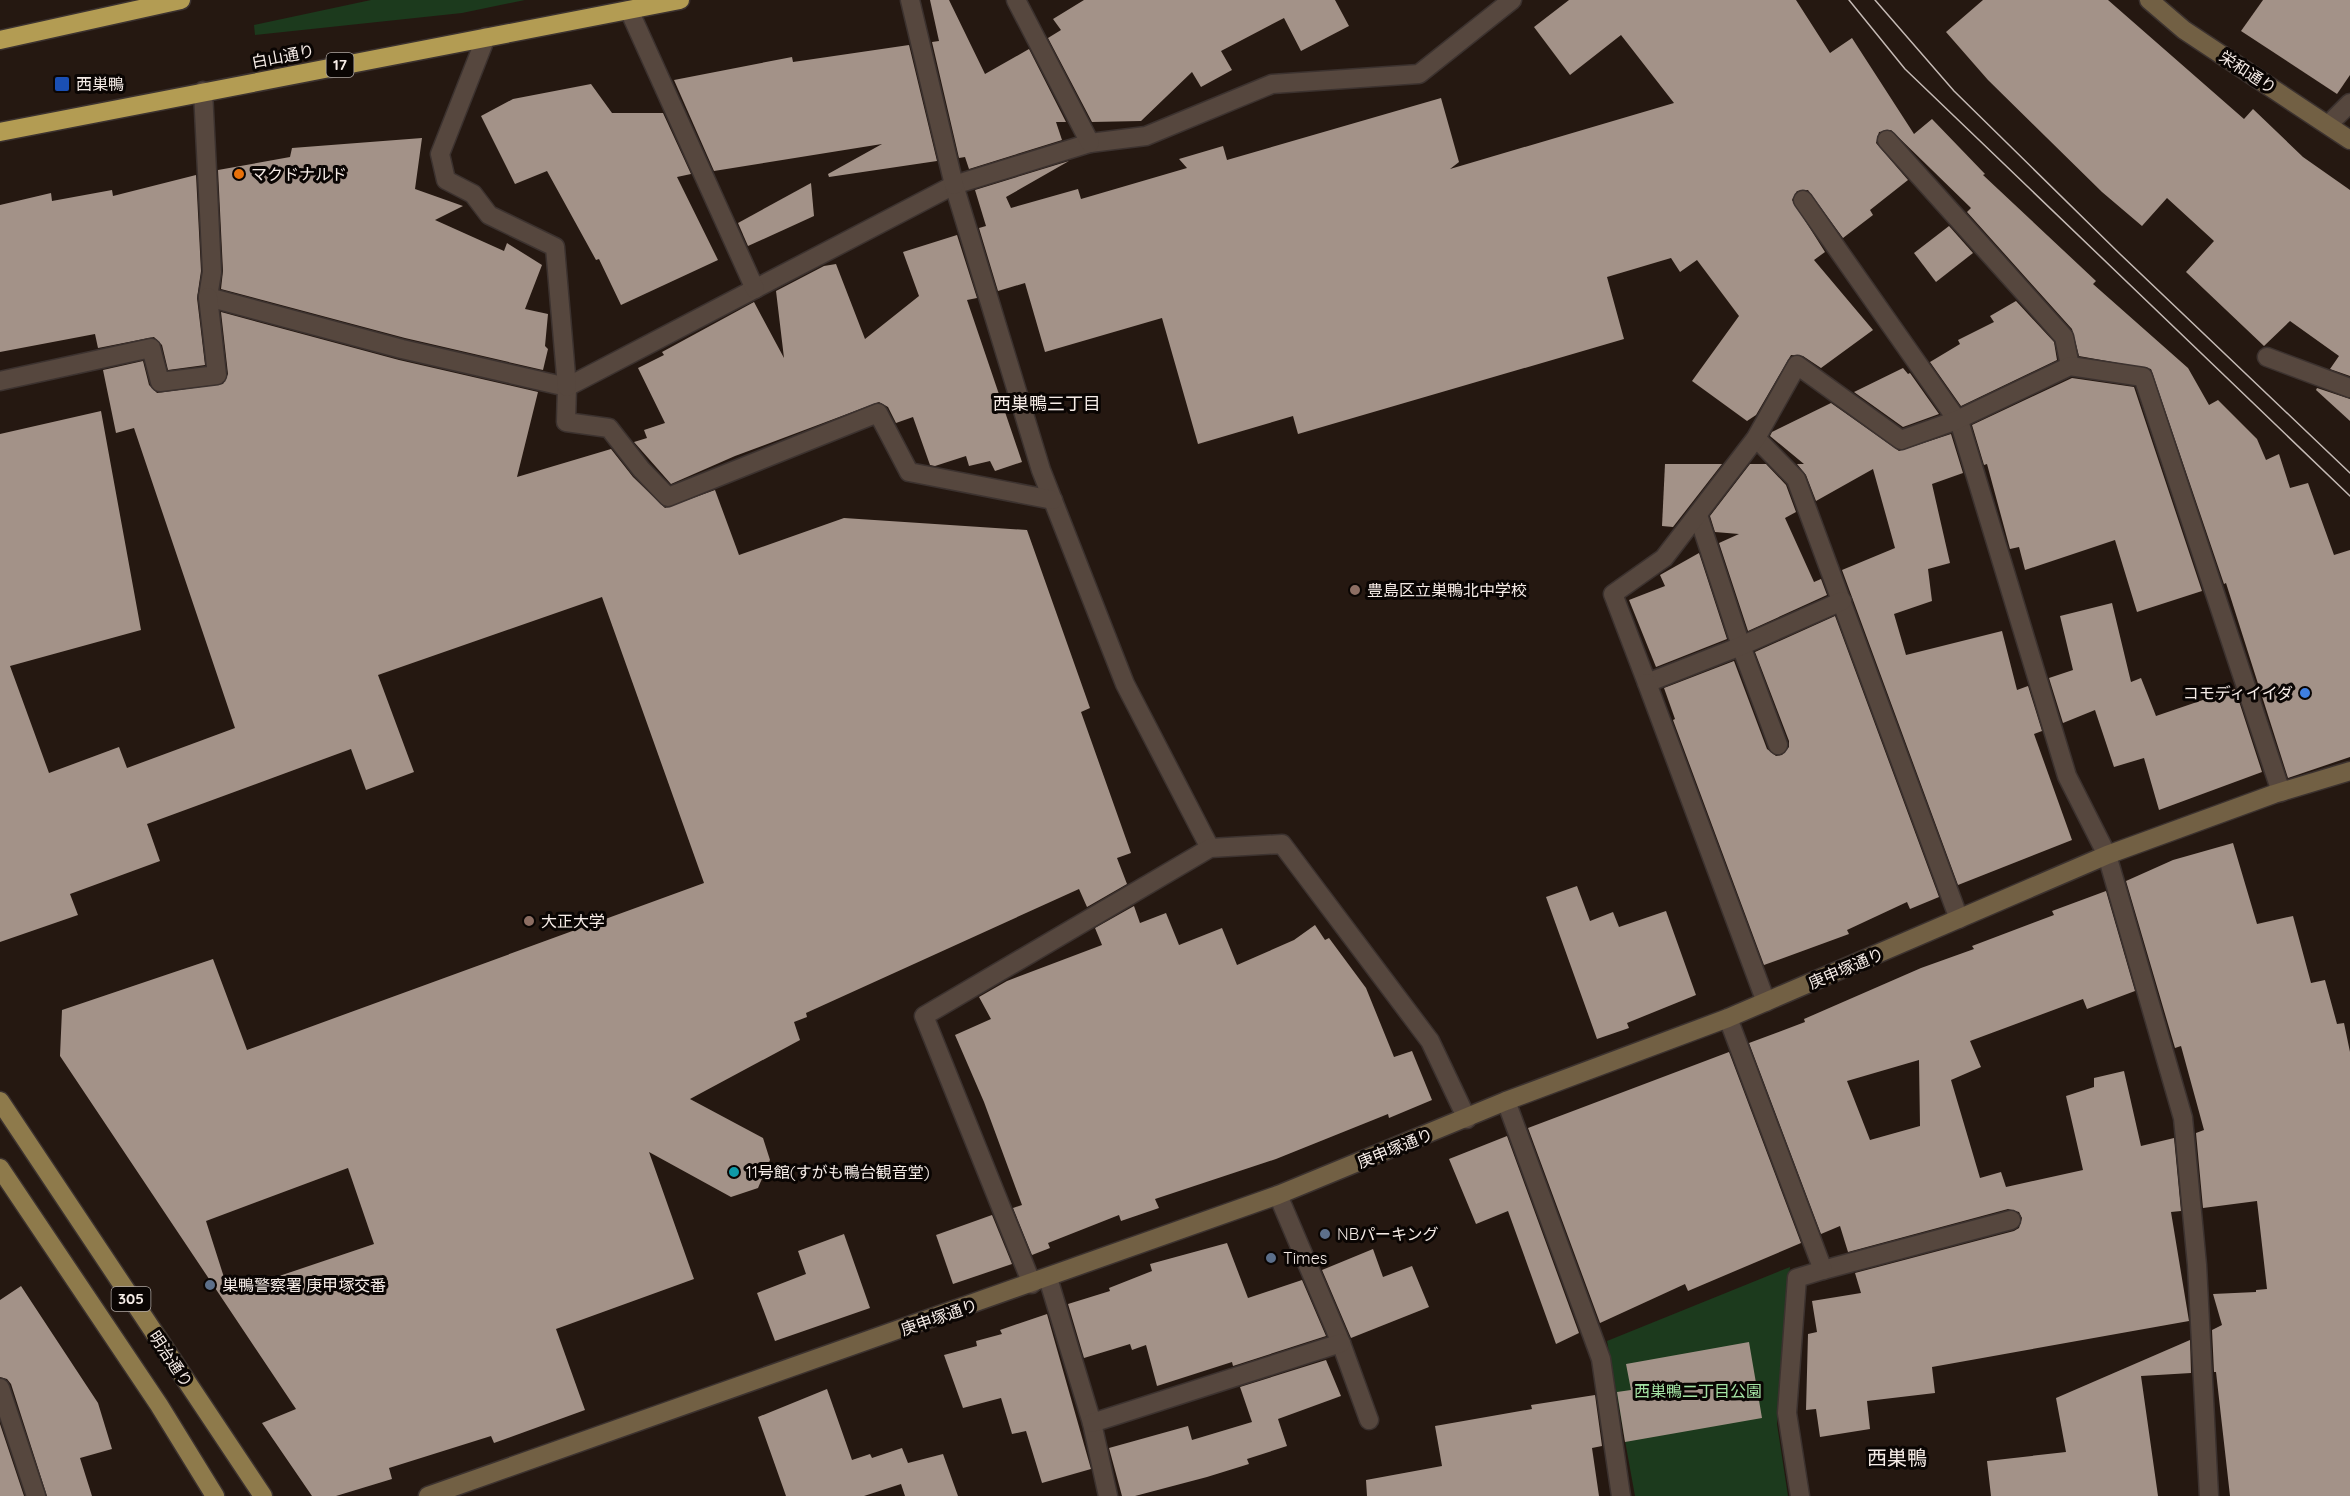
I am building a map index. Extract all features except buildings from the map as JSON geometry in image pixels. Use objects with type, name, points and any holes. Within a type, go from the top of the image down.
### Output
[{"type":"highway","points":[[0,40],[144,4],[181,0]]},
{"type":"highway","name":"白山通り","points":[[0,132],[680,0]]},
{"type":"main road","name":"明治通り","points":[[0,1101],[263,1496]]},
{"type":"main road","name":"305","points":[[0,1168],[159,1405],[215,1496]]},
{"type":"street","points":[[910,0],[954,185],[1053,500],[1125,684],[1210,848]]},
{"type":"street","points":[[1016,0],[1090,143]]},
{"type":"street","points":[[208,297],[402,349],[567,387],[954,185],[1090,143],[1146,136],[1272,84],[1419,74],[1512,0]]},
{"type":"street","name":"栄和通り","points":[[2150,0],[2184,30],[2350,140]]},
{"type":"street","points":[[628,10],[755,289]]},
{"type":"street","points":[[486,37],[440,154],[446,180],[472,194],[489,215],[555,247],[567,387],[567,422],[609,428],[641,469],[668,497],[878,413],[909,472],[1053,500]]},
{"type":"street","points":[[0,381],[151,348],[160,382],[217,375],[208,297],[212,272],[203,91]]},
{"type":"street","points":[[2328,125],[2350,104]]},
{"type":"street","points":[[1887,140],[2064,337],[2070,366]]},
{"type":"street","points":[[1803,200],[1957,420],[2067,776],[2107,855],[2183,1118],[2198,1265],[2208,1496]]},
{"type":"street","points":[[2267,357],[2350,388]]},
{"type":"street","points":[[1766,1002],[1613,594],[1664,558],[1756,438],[1797,364],[1901,440],[1957,420],[2070,366],[2143,377],[2281,792]]},
{"type":"street","points":[[1756,438],[1796,479],[1959,919]]},
{"type":"street","points":[[1698,515],[1741,646],[1778,745]]},
{"type":"street","points":[[1647,683],[1741,646],[1842,601]]},
{"type":"street","name":"庚申塚通り","points":[[428,1496],[1278,1195],[1506,1101],[1728,1018],[2107,855],[2281,792],[2350,771]]},
{"type":"street","points":[[1108,1496],[1092,1423],[1040,1281],[924,1016],[1210,848],[1282,844],[1430,1041],[1467,1119]]},
{"type":"street","points":[[1728,1018],[1823,1270]]},
{"type":"street","points":[[1506,1101],[1601,1359],[1621,1496]]},
{"type":"street","points":[[1278,1195],[1341,1343],[1369,1420]]},
{"type":"street","points":[[1800,1496],[1787,1413],[1797,1278],[2011,1220]]},
{"type":"street","points":[[1092,1423],[1341,1343]]},
{"type":"street","points":[[0,1388],[36,1496]]},
{"type":"green space","points":[[371,0],[525,0],[462,13],[255,35],[254,25]]},
{"type":"green space","name":"西巣鴨二丁目公園","points":[[1790,1267],[1777,1424],[1788,1496],[1635,1496],[1607,1341]]},
{"type":"tram line","points":[[1849,0],[1905,69],[2350,496]]},
{"type":"tram line","points":[[1875,0],[1954,91],[2120,254],[2350,473]]},
{"type":"place","name":"西巣鴨","points":[[62,84]]},
{"type":"place","name":"マクドナルド","points":[[239,174]]},
{"type":"place","name":"豊島区立巣鴨北中学校","points":[[1355,590]]},
{"type":"place","name":"コモディイイダ","points":[[2305,693]]},
{"type":"place","name":"大正大学","points":[[529,921]]},
{"type":"place","name":"11号館(すがも鴨台観音堂)","points":[[734,1172]]},
{"type":"place","name":"NBパーキング","points":[[1325,1234]]},
{"type":"place","name":"Times","points":[[1271,1258]]},
{"type":"place","name":"巣鴨警察署 庚甲塚交番","points":[[210,1285]]},
{"type":"district","name":"西巣鴨三丁目","points":[[1047,404]]},
{"type":"district","name":"西巣鴨","points":[[1897,1458]]}]
